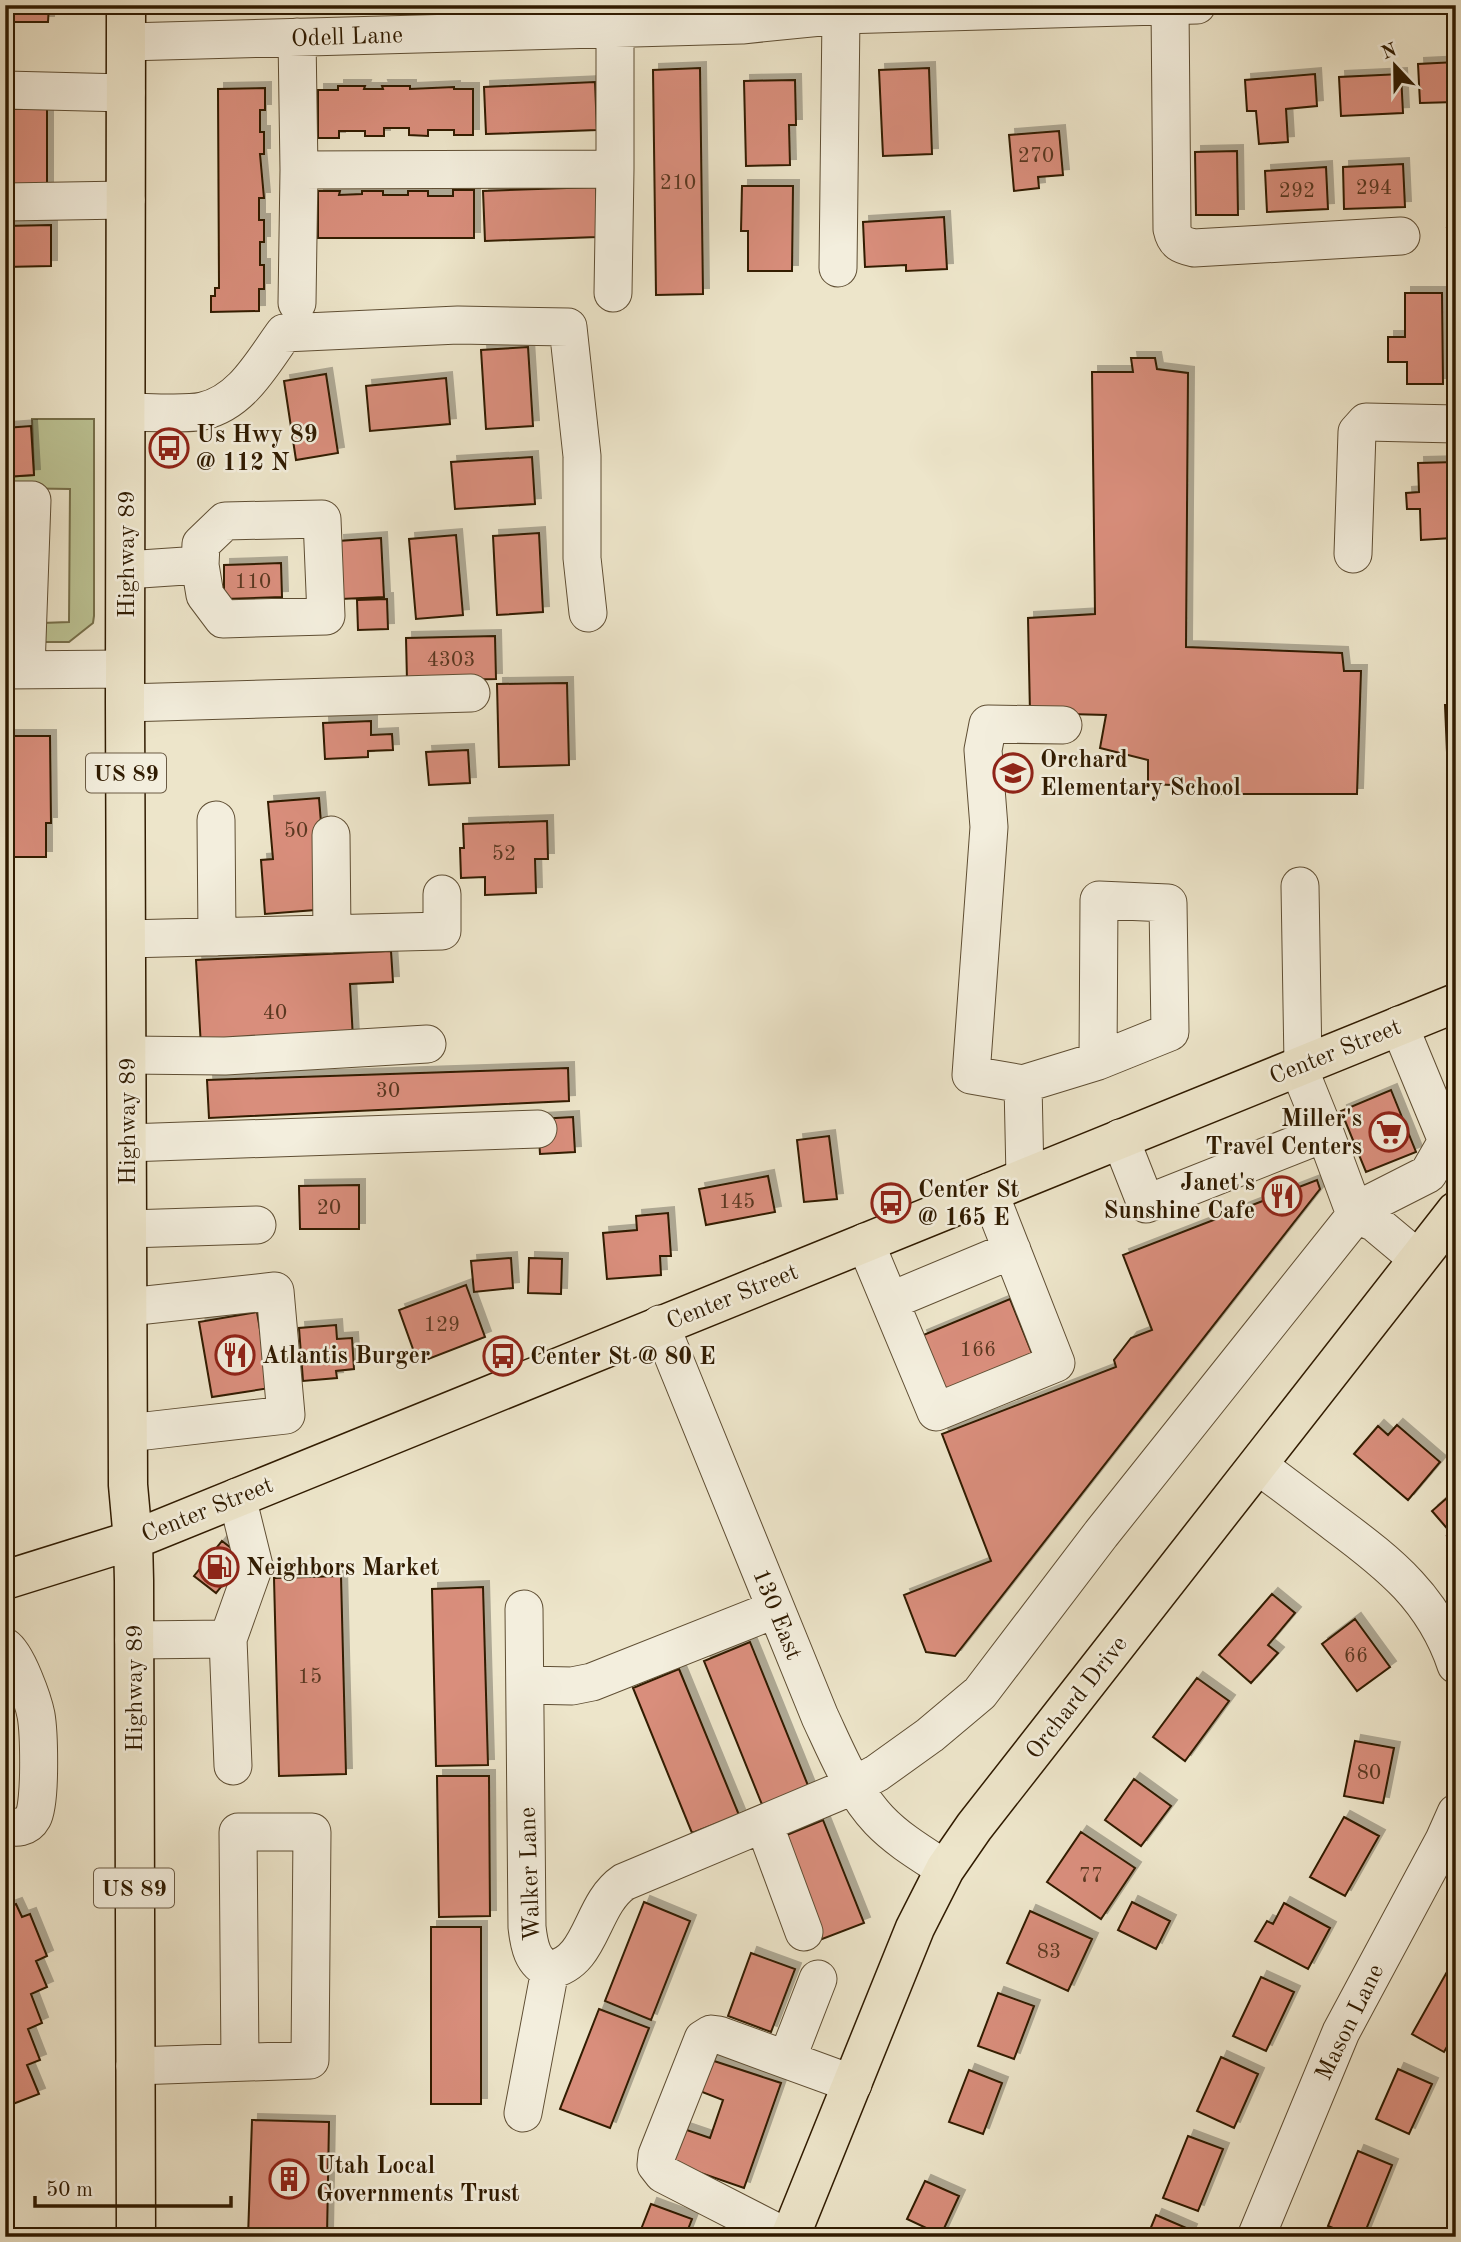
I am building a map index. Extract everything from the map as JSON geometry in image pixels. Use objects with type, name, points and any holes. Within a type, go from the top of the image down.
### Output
[{"type":"main road","name":"Highway 89","points":[[126,24],[128,1485],[133,1540],[136,2237]]},
{"type":"main road","name":"Center Street","points":[[5,1580],[133,1540],[1456,1003]]},
{"type":"main road","name":"Orchard Drive","points":[[788,2237],[915,1928],[945,1869],[974,1826],[1456,1211]]},
{"type":"street","name":"Odell Lane","points":[[126,24],[297,37],[742,25],[907,9],[1197,5]]},
{"type":"street","points":[[1170,6],[1172,229],[1174,238],[1181,245],[1194,248],[1401,236]]},
{"type":"street","points":[[838,268],[841,15]]},
{"type":"street","points":[[613,293],[615,29]]},
{"type":"street","points":[[297,37],[297,303]]},
{"type":"street","points":[[5,90],[126,93]]},
{"type":"street","points":[[299,170],[615,169]]},
{"type":"street","points":[[5,202],[126,200]]},
{"type":"street","points":[[126,412],[202,412],[231,400],[251,379],[284,333],[458,325],[568,327],[582,456],[583,558],[587,613]]},
{"type":"street","points":[[1353,554],[1357,432],[1366,422],[1456,424]]},
{"type":"street","points":[[20,500],[16,669],[125,686],[471,693]]},
{"type":"street","points":[[126,570],[200,565]]},
{"type":"street","points":[[1063,725],[988,724],[983,750],[989,827],[971,1075],[1023,1084],[1098,1061]]},
{"type":"street","points":[[216,820],[217,937]]},
{"type":"street","points":[[331,835],[332,934]]},
{"type":"street","points":[[1300,886],[1300,1065],[1355,1214],[1374,1223],[1418,1259]]},
{"type":"street","points":[[126,939],[442,931],[442,894]]},
{"type":"street","points":[[1355,1214],[1361,1208],[1428,1174],[1450,1135],[1399,1026]]},
{"type":"street","points":[[127,1055],[225,1056],[427,1044]]},
{"type":"street","points":[[1023,1084],[1025,1177]]},
{"type":"street","points":[[127,1143],[538,1129]]},
{"type":"street","points":[[1121,1138],[1146,1204],[1325,1133]]},
{"type":"street","points":[[865,1242],[936,1412],[1056,1363],[989,1192]]},
{"type":"street","name":"Walker Lane","points":[[524,1609],[527,1927],[533,1955],[543,1968],[550,1970],[568,1964],[581,1950],[601,1906],[617,1887],[855,1785],[877,1773],[930,1735],[980,1693],[1101,1534],[1355,1214]]},
{"type":"street","points":[[128,1229],[257,1225]]},
{"type":"street","points":[[890,1301],[1012,1250]]},
{"type":"street","points":[[128,1307],[275,1291],[286,1415],[128,1433]]},
{"type":"street","name":"130 East","points":[[660,1324],[831,1740],[873,1812],[890,1830],[945,1869]]},
{"type":"street","points":[[1258,1465],[1398,1572],[1435,1620],[1456,1665]]},
{"type":"street","points":[[233,1766],[228,1639],[254,1566],[237,1497]]},
{"type":"street","points":[[525,1685],[572,1686],[592,1682],[776,1609]]},
{"type":"street","points":[[134,1640],[228,1639]]},
{"type":"street","points":[[5,1647],[14,1657],[35,1710],[37,1794],[36,1810],[28,1823],[13,1827],[5,1825]]},
{"type":"street","name":"Mason Lane","points":[[1256,2237],[1341,2032],[1456,1813]]},
{"type":"street","points":[[764,1824],[804,1932]]},
{"type":"street","points":[[135,2066],[310,2060],[312,1832],[238,1832],[240,2062]]},
{"type":"street","points":[[523,2113],[550,1970]]},
{"type":"street","points":[[787,2059],[818,1979]]},
{"type":"street","points":[[788,2237],[663,2174],[656,2165],[657,2155],[704,2039],[711,2034],[719,2035],[853,2084]]},
{"type":"green space","points":[[32,419],[94,419],[94,616],[93,623],[69,642],[42,642],[42,623],[69,622],[70,489],[5,488],[5,477],[34,475]]},
{"type":"building","points":[[5,5],[49,5],[48,22],[5,22]]},
{"type":"building","points":[[1456,62],[1456,102],[1420,103],[1418,64]]},
{"type":"building","points":[[700,68],[703,294],[656,295],[653,70]]},
{"type":"building","points":[[929,68],[932,154],[883,156],[879,70]]},
{"type":"building","points":[[1315,74],[1317,106],[1286,109],[1288,142],[1259,144],[1256,111],[1247,111],[1245,80]]},
{"type":"building","points":[[1401,74],[1403,113],[1341,116],[1339,77]]},
{"type":"building","points":[[795,80],[796,125],[789,125],[790,165],[746,166],[744,81]]},
{"type":"building","points":[[595,82],[597,130],[486,134],[484,87]]},
{"type":"building","points":[[338,86],[365,86],[364,89],[410,86],[410,89],[473,89],[473,135],[454,135],[454,130],[428,130],[428,136],[409,135],[409,128],[384,128],[384,136],[365,136],[365,131],[339,131],[339,138],[318,138],[318,90],[338,90]]},
{"type":"building","points":[[265,88],[265,110],[260,110],[260,132],[264,132],[264,154],[260,154],[264,198],[259,198],[259,220],[264,220],[260,265],[264,265],[264,289],[259,289],[259,311],[211,312],[211,296],[215,296],[215,288],[219,288],[218,89]]},
{"type":"building","points":[[8,109],[47,109],[47,188],[8,188]]},
{"type":"building","points":[[1059,131],[1063,175],[1038,177],[1039,188],[1014,191],[1009,135]]},
{"type":"building","points":[[1237,151],[1238,215],[1196,215],[1195,152]]},
{"type":"building","points":[[1403,164],[1405,207],[1344,209],[1343,167]]},
{"type":"building","points":[[1326,167],[1328,209],[1267,212],[1265,171]]},
{"type":"building","points":[[742,186],[793,186],[792,271],[748,271],[748,231],[741,231]]},
{"type":"building","points":[[596,187],[597,237],[485,241],[483,191]]},
{"type":"building","points":[[453,190],[474,190],[474,238],[318,238],[318,191],[340,191],[339,195],[383,191],[383,195],[408,195],[408,191],[428,191],[428,196],[453,196]]},
{"type":"building","points":[[1456,194],[1456,229],[1447,227]]},
{"type":"building","points":[[944,217],[947,269],[906,271],[906,265],[865,267],[863,222]]},
{"type":"building","points":[[51,225],[51,266],[5,267],[5,226]]},
{"type":"building","points":[[1405,293],[1442,293],[1443,384],[1407,384],[1407,362],[1388,362],[1388,337],[1405,337]]},
{"type":"building","points":[[528,347],[533,426],[486,429],[481,350]]},
{"type":"building","points":[[1131,358],[1155,358],[1157,369],[1188,373],[1186,647],[1342,653],[1344,671],[1361,671],[1357,794],[1199,794],[1197,786],[1148,784],[1148,760],[1100,748],[1106,715],[1030,713],[1028,618],[1095,614],[1092,372],[1133,372]]},
{"type":"building","points":[[326,374],[338,453],[296,460],[284,381]]},
{"type":"building","points":[[446,378],[450,424],[370,431],[366,386]]},
{"type":"building","points":[[31,426],[34,475],[5,477],[5,428]]},
{"type":"building","points":[[532,457],[535,504],[455,509],[451,462]]},
{"type":"building","points":[[1456,462],[1456,530],[1451,530],[1452,538],[1421,540],[1420,509],[1407,509],[1406,493],[1419,492],[1418,463]]},
{"type":"building","points":[[5,488],[8,488],[9,550],[5,550]]},
{"type":"building","points":[[539,533],[543,612],[497,615],[493,536]]},
{"type":"building","points":[[456,535],[463,615],[416,619],[409,539]]},
{"type":"building","points":[[381,538],[384,597],[341,599],[338,541]]},
{"type":"building","points":[[281,563],[282,597],[224,599],[224,565]]},
{"type":"building","points":[[1456,590],[1456,685],[1449,686],[1447,591]]},
{"type":"building","points":[[387,599],[388,629],[358,630],[357,600]]},
{"type":"building","points":[[495,636],[496,679],[407,681],[406,638]]},
{"type":"building","points":[[567,683],[569,765],[499,767],[497,684]]},
{"type":"building","points":[[1445,705],[1456,705],[1456,799],[1449,799]]},
{"type":"building","points":[[371,721],[371,735],[392,734],[393,750],[368,751],[368,757],[325,759],[323,723]]},
{"type":"building","points":[[5,736],[50,736],[51,823],[46,823],[46,857],[5,857]]},
{"type":"building","points":[[468,750],[470,783],[429,785],[426,752]]},
{"type":"building","points":[[319,798],[328,909],[265,914],[261,860],[273,859],[268,802]]},
{"type":"building","points":[[547,821],[548,859],[535,859],[536,893],[485,895],[485,877],[461,878],[460,848],[464,848],[463,824]]},
{"type":"building","points":[[391,951],[393,982],[350,984],[353,1039],[201,1047],[196,960]]},
{"type":"building","points":[[568,1068],[569,1101],[209,1118],[207,1080]]},
{"type":"building","points":[[1391,1090],[1416,1152],[1366,1172],[1341,1111]]},
{"type":"building","points":[[573,1117],[575,1152],[540,1154],[538,1119]]},
{"type":"building","points":[[829,1136],[837,1199],[804,1202],[797,1140]]},
{"type":"building","points":[[768,1176],[775,1212],[706,1225],[699,1189]]},
{"type":"building","points":[[1317,1180],[1320,1189],[955,1656],[926,1652],[904,1595],[991,1561],[942,1434],[1116,1367],[1114,1360],[1131,1338],[1152,1330],[1123,1255]]},
{"type":"building","points":[[359,1185],[359,1229],[300,1229],[299,1186]]},
{"type":"building","points":[[668,1213],[671,1256],[660,1256],[661,1275],[607,1279],[603,1233],[637,1230],[636,1216]]},
{"type":"building","points":[[511,1258],[513,1288],[474,1292],[471,1261]]},
{"type":"building","points":[[529,1258],[562,1259],[561,1294],[528,1293]]},
{"type":"building","points":[[466,1285],[485,1337],[418,1363],[399,1310]]},
{"type":"building","points":[[1010,1299],[1035,1361],[947,1398],[921,1336]]},
{"type":"building","name":"Atlantis Burger","points":[[257,1312],[270,1388],[212,1397],[199,1322]]},
{"type":"building","points":[[336,1325],[337,1339],[352,1338],[354,1369],[336,1371],[337,1378],[303,1381],[299,1328]]},
{"type":"building","points":[[1397,1425],[1440,1462],[1408,1500],[1354,1454],[1378,1426],[1388,1435]]},
{"type":"building","points":[[1456,1490],[1456,1546],[1447,1536],[1451,1533],[1432,1511]]},
{"type":"building","name":"Neighbors Market","points":[[222,1541],[244,1558],[216,1593],[194,1576]]},
{"type":"building","points":[[341,1576],[346,1774],[279,1776],[274,1578]]},
{"type":"building","points":[[483,1587],[488,1765],[436,1766],[432,1589]]},
{"type":"building","points":[[1272,1594],[1295,1613],[1268,1645],[1278,1653],[1251,1683],[1219,1655]]},
{"type":"building","points":[[1355,1619],[1390,1667],[1357,1691],[1322,1644]]},
{"type":"building","points":[[750,1642],[809,1788],[763,1807],[704,1661]]},
{"type":"building","points":[[679,1669],[739,1815],[692,1833],[633,1688]]},
{"type":"building","points":[[1197,1678],[1229,1701],[1185,1761],[1153,1737]]},
{"type":"building","points":[[1355,1741],[1394,1748],[1383,1803],[1344,1796]]},
{"type":"building","points":[[437,1776],[489,1776],[490,1916],[439,1917]]},
{"type":"building","points":[[1134,1779],[1171,1806],[1141,1846],[1105,1820]]},
{"type":"building","points":[[1344,1817],[1379,1836],[1345,1896],[1310,1877]]},
{"type":"building","points":[[823,1820],[864,1923],[817,1941],[777,1839]]},
{"type":"building","points":[[1081,1832],[1135,1868],[1101,1919],[1047,1882]]},
{"type":"building","points":[[644,1902],[690,1921],[651,2020],[605,2001]]},
{"type":"building","points":[[1132,1902],[1170,1921],[1156,1949],[1118,1930]]},
{"type":"building","points":[[1284,1903],[1330,1928],[1308,1969],[1255,1941],[1267,1921],[1273,1924]]},
{"type":"building","points":[[16,1904],[22,1917],[30,1914],[47,1956],[36,1961],[47,1987],[31,1994],[42,2023],[28,2029],[40,2060],[27,2065],[39,2094],[5,2107],[5,1908]]},
{"type":"building","points":[[1030,1911],[1092,1939],[1068,1991],[1007,1963]]},
{"type":"building","points":[[431,1927],[481,1927],[481,2104],[431,2104]]},
{"type":"building","points":[[751,1953],[795,1969],[771,2032],[728,2016]]},
{"type":"building","points":[[1448,1970],[1456,1974],[1456,2031],[1444,2052],[1412,2034]]},
{"type":"building","points":[[1261,1977],[1294,1992],[1266,2051],[1233,2036]]},
{"type":"building","points":[[998,1993],[1034,2006],[1014,2059],[978,2046]]},
{"type":"building","points":[[599,2009],[649,2028],[610,2128],[560,2109]]},
{"type":"building","points":[[1221,2057],[1258,2074],[1234,2128],[1197,2111]]},
{"type":"building","points":[[708,2059],[781,2083],[744,2188],[669,2162],[681,2128],[710,2138],[723,2100],[697,2090]]},
{"type":"building","points":[[1398,2069],[1432,2084],[1409,2134],[1376,2119]]},
{"type":"building","points":[[969,2070],[1002,2083],[983,2134],[949,2122]]},
{"type":"building","name":"Utah Local Governments Trust","points":[[252,2120],[329,2122],[327,2237],[248,2237]]},
{"type":"building","points":[[1188,2136],[1223,2149],[1198,2211],[1163,2198]]},
{"type":"building","points":[[1358,2151],[1392,2165],[1363,2237],[1355,2237],[1328,2226]]},
{"type":"building","points":[[925,2181],[959,2196],[941,2235],[907,2219]]},
{"type":"building","points":[[651,2204],[692,2219],[685,2237],[638,2237]]},
{"type":"building","points":[[1156,2215],[1191,2230],[1188,2237],[1147,2237]]},
{"type":"place","name":"Us Hwy 89 @ 112 N","points":[[169,448]]},
{"type":"place","name":"Orchard Elementary School","points":[[1013,773]]},
{"type":"place","name":"Miller's Travel Centers","points":[[1389,1132]]},
{"type":"place","name":"Janet's Sunshine Cafe","points":[[1282,1196]]},
{"type":"place","name":"Center St @ 165 E","points":[[891,1203]]},
{"type":"place","name":"Atlantis Burger","points":[[235,1355]]},
{"type":"place","name":"Center St @ 80 E","points":[[503,1356]]},
{"type":"place","name":"Neighbors Market","points":[[219,1567]]},
{"type":"place","name":"Utah Local Governments Trust","points":[[289,2179]]}]
